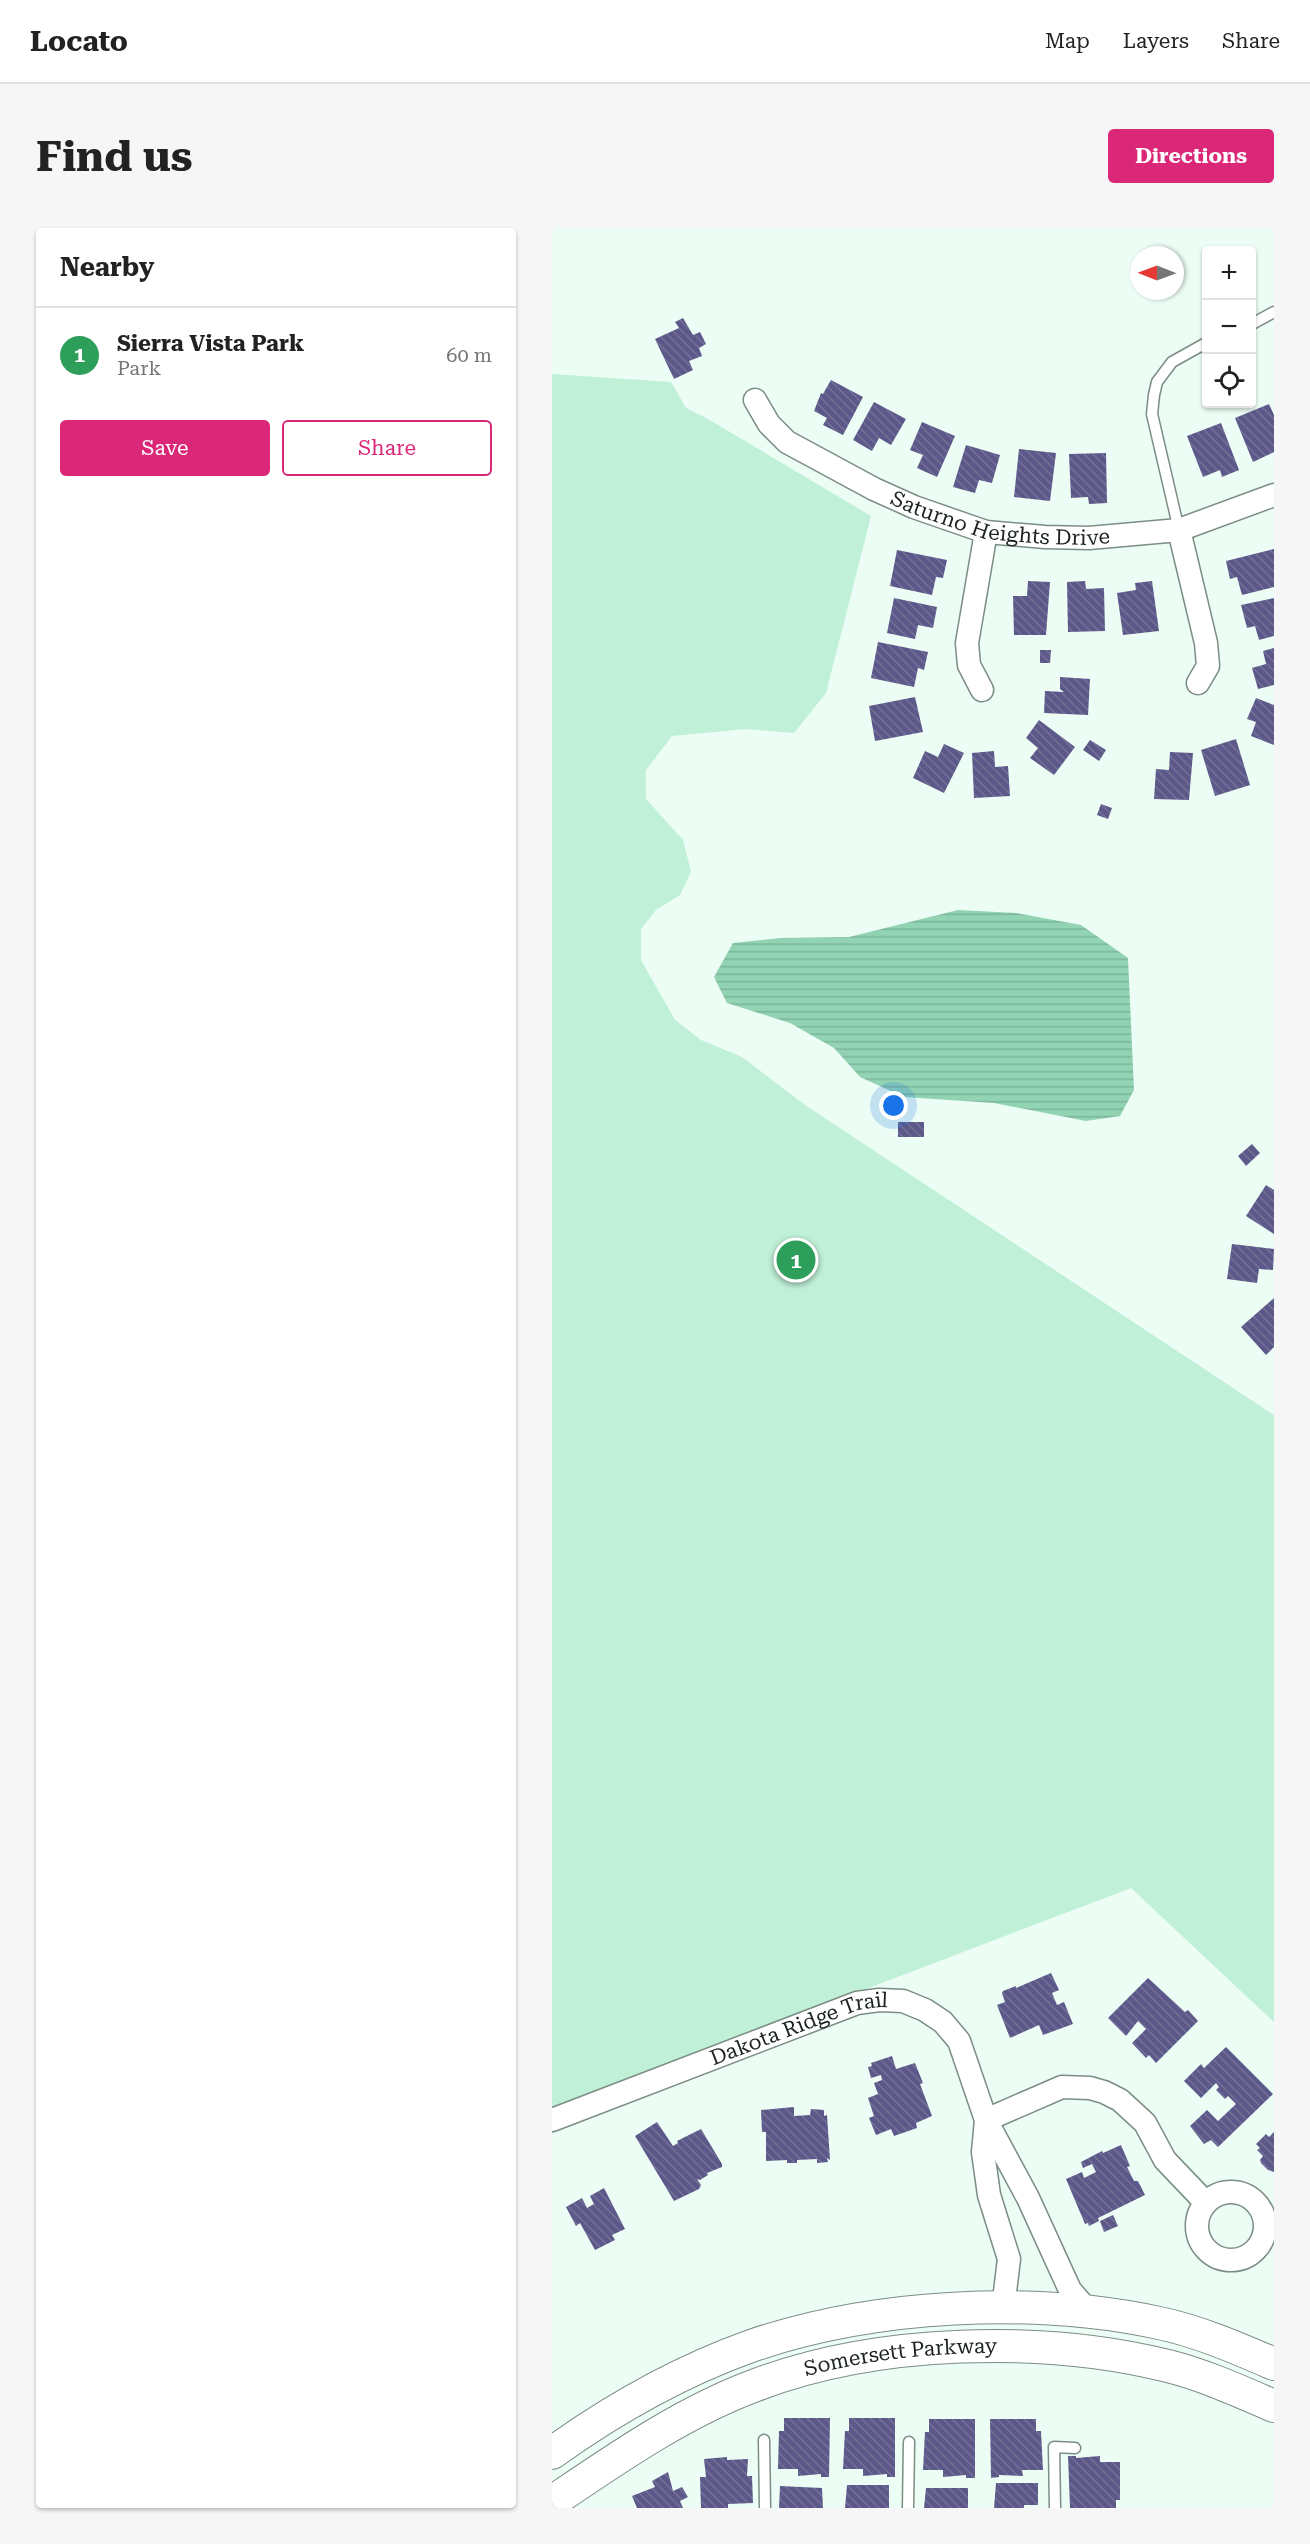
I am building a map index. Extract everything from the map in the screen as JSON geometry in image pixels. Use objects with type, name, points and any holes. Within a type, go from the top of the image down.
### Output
[{"type":"main road","name":"Somersett Parkway","points":[[552,2453],[591,2427],[692,2371],[750,2347],[840,2323],[953,2309],[1003,2308],[1089,2312],[1160,2323],[1237,2348],[1274,2364]]},
{"type":"main road","name":"Somersett Parkway","points":[[552,2502],[633,2447],[693,2414],[754,2385],[809,2367],[870,2355],[943,2348],[1012,2347],[1102,2353],[1169,2366],[1223,2384],[1274,2406]]},
{"type":"street","name":"Saturno Heights Drive","points":[[755,400],[769,424],[787,441],[894,498],[986,532],[1089,538],[1179,530],[1274,495]]},
{"type":"street","points":[[1179,530],[1206,643],[1208,666],[1198,683]]},
{"type":"street","points":[[982,690],[969,665],[967,643],[986,532]]},
{"type":"street","name":"Dakota Ridge Trail","points":[[552,2120],[856,2002],[903,2001],[925,2010],[943,2022],[958,2041],[986,2120],[1023,2187],[1070,2290],[1089,2312]]},
{"type":"street","points":[[986,2120],[1062,2087],[1076,2086],[1104,2092],[1120,2100],[1145,2123],[1165,2160],[1206,2203]]},
{"type":"street","name":"Dakota Ridge Trail","points":[[986,2120],[983,2152],[989,2195],[1009,2259],[1003,2308]]},
{"type":"lane","points":[[1256,321],[1274,312]]},
{"type":"lane","points":[[1179,530],[1152,414],[1154,395],[1160,376],[1172,362],[1202,345]]},
{"type":"lane","points":[[764,2440],[765,2508]]},
{"type":"lane","points":[[908,2508],[909,2442]]},
{"type":"lane","points":[[1055,2508],[1054,2447],[1075,2448]]},
{"type":"shaded area","points":[[552,374],[671,382],[686,408],[871,516],[826,693],[794,733],[746,729],[672,736],[646,770],[646,799],[683,840],[691,872],[680,895],[656,910],[641,929],[641,960],[675,1020],[701,1040],[742,1057],[805,1105],[1274,1415],[1274,2022],[1131,1888],[552,2112]]},
{"type":"shaded area","points":[[958,910],[1016,913],[1081,925],[1128,958],[1134,1090],[1120,1116],[1086,1121],[994,1103],[904,1097],[860,1077],[834,1048],[790,1023],[727,1003],[714,977],[733,943],[780,938],[849,937]]},
{"type":"building","points":[[683,318],[693,335],[700,332],[706,344],[699,348],[702,356],[689,361],[693,370],[674,379],[655,339],[679,328],[675,322]]},
{"type":"building","points":[[831,380],[863,397],[843,435],[823,425],[827,418],[814,411],[821,393],[823,394]]},
{"type":"building","points":[[874,402],[906,419],[891,445],[879,438],[872,451],[853,440]]},
{"type":"building","points":[[1269,404],[1274,415],[1274,452],[1253,462],[1235,418]]},
{"type":"building","points":[[922,422],[955,436],[937,477],[917,468],[923,455],[910,450]]},
{"type":"building","points":[[1221,423],[1239,470],[1222,477],[1220,470],[1203,477],[1187,436]]},
{"type":"building","points":[[966,445],[1000,455],[992,483],[979,480],[975,493],[953,487]]},
{"type":"building","points":[[1019,449],[1056,453],[1050,501],[1014,497]]},
{"type":"building","points":[[1106,453],[1107,503],[1089,504],[1088,497],[1071,498],[1069,454]]},
{"type":"building","points":[[1274,549],[1274,587],[1242,595],[1237,577],[1230,579],[1226,561]]},
{"type":"building","points":[[897,550],[947,560],[943,578],[936,577],[932,595],[890,586]]},
{"type":"building","points":[[1028,581],[1050,582],[1046,635],[1014,635],[1013,596],[1027,596]]},
{"type":"building","points":[[1085,581],[1086,589],[1104,588],[1105,631],[1068,632],[1067,582]]},
{"type":"building","points":[[1152,581],[1159,631],[1123,635],[1117,593],[1136,590],[1135,583]]},
{"type":"building","points":[[894,598],[937,607],[933,628],[918,625],[915,639],[887,633]]},
{"type":"building","points":[[1274,598],[1274,636],[1259,640],[1255,626],[1247,628],[1241,605]]},
{"type":"building","points":[[878,642],[928,652],[924,670],[918,668],[914,687],[871,678]]},
{"type":"building","points":[[1274,648],[1274,685],[1258,689],[1252,668],[1266,664],[1263,651]]},
{"type":"building","points":[[1040,650],[1051,650],[1050,663],[1040,663]]},
{"type":"building","points":[[1060,677],[1090,679],[1088,715],[1044,713],[1045,691],[1064,692],[1060,689]]},
{"type":"building","points":[[915,697],[923,732],[875,741],[869,706]]},
{"type":"building","points":[[1256,698],[1274,705],[1274,745],[1251,736],[1256,722],[1247,719]]},
{"type":"building","points":[[1039,720],[1075,747],[1054,775],[1030,758],[1038,748],[1026,738]]},
{"type":"building","points":[[1236,739],[1250,785],[1215,796],[1201,750]]},
{"type":"building","points":[[1090,740],[1106,750],[1099,761],[1083,750]]},
{"type":"building","points":[[944,744],[964,753],[944,793],[913,778],[925,751],[938,757]]},
{"type":"building","points":[[994,751],[995,767],[1008,766],[1010,796],[974,798],[972,753]]},
{"type":"building","points":[[1170,752],[1193,753],[1189,800],[1154,799],[1156,769],[1169,770]]},
{"type":"building","points":[[1101,804],[1112,808],[1108,819],[1097,815]]},
{"type":"building","points":[[898,1122],[924,1122],[924,1137],[898,1137]]},
{"type":"building","points":[[1252,1144],[1260,1153],[1246,1166],[1238,1156]]},
{"type":"building","points":[[1266,1185],[1274,1190],[1274,1234],[1246,1216]]},
{"type":"building","points":[[1232,1244],[1274,1249],[1273,1270],[1259,1269],[1257,1283],[1227,1279]]},
{"type":"building","points":[[1274,1298],[1274,1347],[1266,1355],[1241,1327]]},
{"type":"building","points":[[1051,1973],[1059,1990],[1052,1993],[1057,2005],[1064,2002],[1073,2024],[1043,2035],[1039,2025],[1010,2038],[997,2005],[1005,2002],[1003,1991]]},
{"type":"building","points":[[1148,1978],[1185,2012],[1188,2010],[1198,2021],[1156,2063],[1149,2055],[1146,2058],[1132,2043],[1146,2029],[1138,2021],[1126,2036],[1108,2018]]},
{"type":"building","points":[[1226,2047],[1273,2094],[1218,2147],[1211,2140],[1204,2144],[1190,2126],[1207,2110],[1218,2121],[1236,2104],[1228,2096],[1225,2099],[1216,2090],[1219,2087],[1216,2083],[1201,2098],[1184,2081],[1201,2064],[1204,2068]]},
{"type":"building","points":[[892,2056],[896,2069],[915,2063],[932,2116],[916,2123],[917,2128],[894,2136],[891,2129],[876,2135],[869,2118],[874,2116],[868,2098],[878,2094],[874,2083],[882,2080],[881,2075],[871,2078],[868,2067],[872,2066],[871,2063]]},
{"type":"building","points":[[794,2107],[794,2116],[810,2115],[811,2109],[824,2110],[824,2116],[827,2115],[830,2160],[827,2158],[828,2162],[817,2163],[817,2159],[797,2160],[797,2163],[787,2163],[787,2160],[766,2161],[766,2132],[762,2132],[761,2110]]},
{"type":"building","points":[[657,2122],[673,2146],[678,2143],[677,2141],[701,2129],[722,2164],[722,2167],[707,2173],[708,2175],[700,2180],[697,2179],[701,2185],[699,2189],[674,2201],[635,2136]]},
{"type":"building","points":[[1274,2132],[1274,2172],[1261,2163],[1263,2156],[1257,2150],[1260,2148],[1256,2144],[1266,2134],[1269,2137]]},
{"type":"building","points":[[1121,2145],[1130,2166],[1127,2167],[1145,2195],[1098,2218],[1099,2221],[1089,2226],[1088,2223],[1085,2224],[1066,2179],[1082,2172],[1084,2178],[1096,2172],[1092,2164],[1083,2168],[1081,2162],[1102,2151],[1103,2153]]},
{"type":"building","points":[[604,2188],[625,2229],[612,2235],[615,2240],[595,2250],[580,2223],[576,2226],[566,2207],[582,2198],[587,2208],[594,2204],[590,2196]]},
{"type":"building","points":[[1113,2215],[1118,2226],[1104,2232],[1100,2221]]},
{"type":"building","points":[[784,2418],[830,2418],[829,2477],[821,2477],[821,2474],[798,2476],[798,2469],[778,2469],[779,2431],[784,2431]]},
{"type":"building","points":[[849,2418],[895,2418],[895,2477],[887,2477],[887,2474],[863,2476],[863,2469],[843,2469],[845,2431],[849,2431]]},
{"type":"building","points":[[929,2419],[975,2419],[975,2478],[966,2478],[966,2475],[943,2477],[943,2470],[923,2470],[925,2432],[929,2432]]},
{"type":"building","points":[[990,2419],[1036,2419],[1036,2431],[1041,2431],[1043,2470],[1022,2470],[1023,2476],[999,2475],[999,2477],[991,2478]]},
{"type":"building","points":[[1068,2456],[1076,2456],[1076,2458],[1100,2456],[1100,2462],[1120,2462],[1120,2500],[1116,2500],[1116,2508],[1070,2508]]},
{"type":"building","points":[[727,2457],[727,2460],[748,2459],[747,2476],[752,2476],[753,2503],[728,2504],[728,2508],[701,2508],[700,2477],[706,2477],[704,2459]]},
{"type":"building","points":[[668,2472],[673,2491],[682,2487],[688,2497],[680,2501],[683,2508],[637,2508],[632,2496],[655,2487],[652,2481]]},
{"type":"building","points":[[996,2483],[1038,2483],[1038,2505],[1024,2505],[1024,2508],[994,2508]]},
{"type":"building","points":[[847,2485],[889,2485],[889,2508],[845,2508]]},
{"type":"building","points":[[780,2486],[822,2488],[823,2508],[779,2508]]},
{"type":"building","points":[[926,2488],[968,2488],[968,2508],[924,2508]]},
{"type":"place","name":"Sierra Vista Park","points":[[796,1260]]}]
